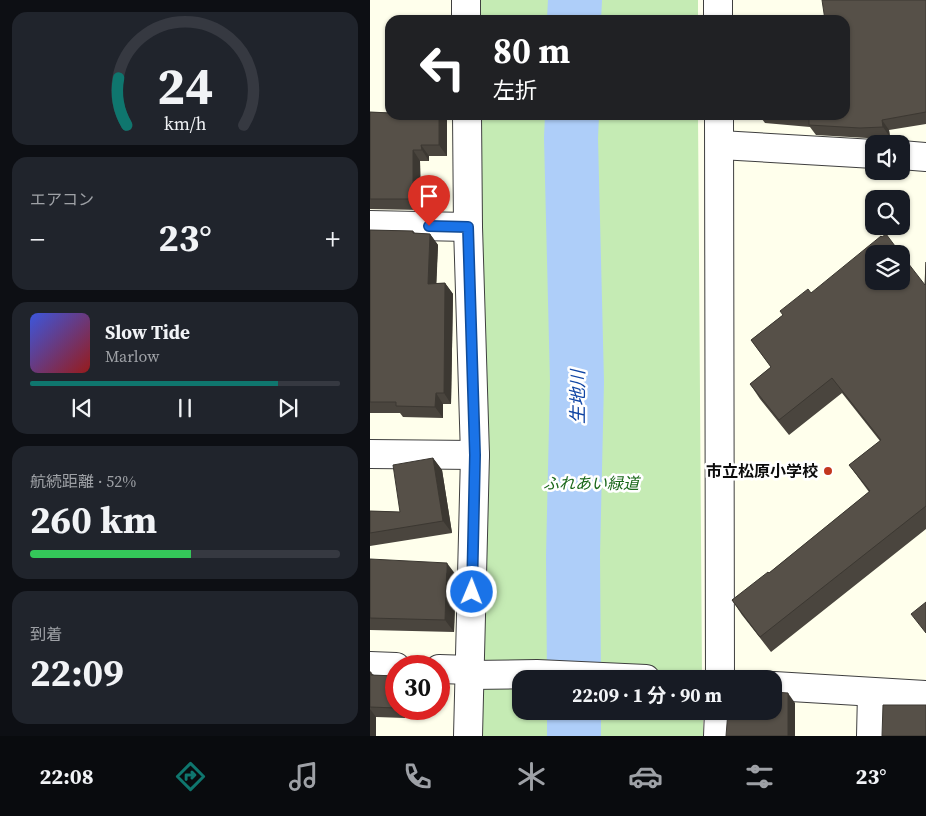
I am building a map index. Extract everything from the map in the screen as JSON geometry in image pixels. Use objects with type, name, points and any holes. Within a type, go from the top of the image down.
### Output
[{"type":"street","points":[[466,0],[466,15]]},
{"type":"street","points":[[718,0],[718,15]]},
{"type":"street","points":[[467,120],[468,227],[475,455],[468,736]]},
{"type":"street","points":[[719,120],[720,670]]},
{"type":"street","points":[[720,145],[865,153]]},
{"type":"street","points":[[910,156],[926,157]]},
{"type":"street","points":[[370,225],[468,227]]},
{"type":"street","points":[[370,454],[475,455]]},
{"type":"street","points":[[370,666],[385,667]]},
{"type":"street","points":[[450,670],[512,673]]},
{"type":"street","points":[[782,687],[926,695]]},
{"type":"street","points":[[871,736],[872,693]]},
{"type":"street","points":[[718,736],[719,720]]},
{"type":"green space","points":[[481,0],[698,0],[698,15],[481,15]]},
{"type":"green space","name":"ふれあい緑道","points":[[481,120],[698,120],[702,670],[512,670],[512,720],[703,720],[703,736],[482,736]]},
{"type":"building","points":[[822,0],[926,0],[926,112],[882,120],[883,127],[860,128],[809,125],[809,120],[850,120],[850,15],[824,15]]},
{"type":"building","points":[[370,112],[385,113],[385,120],[439,120],[439,145],[421,145],[422,150],[413,150],[413,199],[370,199]]},
{"type":"building","points":[[370,230],[413,231],[413,233],[430,234],[428,284],[445,283],[444,393],[436,393],[435,407],[396,406],[396,402],[370,402]]},
{"type":"building","points":[[887,235],[894,245],[870,245]]},
{"type":"building","points":[[865,249],[865,290],[910,290],[910,265],[925,285],[926,262],[926,506],[760,637],[732,600],[769,573],[870,491],[849,465],[881,440],[832,378],[779,420],[750,384],[771,367],[751,340],[783,315],[780,311],[808,289],[811,293]]},
{"type":"building","points":[[433,458],[443,521],[370,533],[370,511],[400,512],[393,465]]},
{"type":"building","points":[[370,559],[447,563],[445,620],[370,618]]},
{"type":"building","points":[[926,602],[926,633],[911,614]]},
{"type":"building","points":[[371,672],[371,675],[385,676],[385,708],[370,707]]},
{"type":"building","points":[[782,693],[788,693],[788,736],[726,736],[727,720],[782,720]]},
{"type":"building","points":[[883,705],[926,705],[926,736],[882,736]]},
{"type":"waterway","name":"生地川","points":[[574,15],[575,0]]},
{"type":"waterway","name":"生地川","points":[[572,120],[577,382],[573,556],[574,670]]},
{"type":"waterway","name":"生地川","points":[[574,720],[574,736]]},
{"type":"place","name":"市立松原小学校","points":[[828,471]]},
{"type":"route","points":[[429,226],[468,227],[475,455],[472,592]]}]
